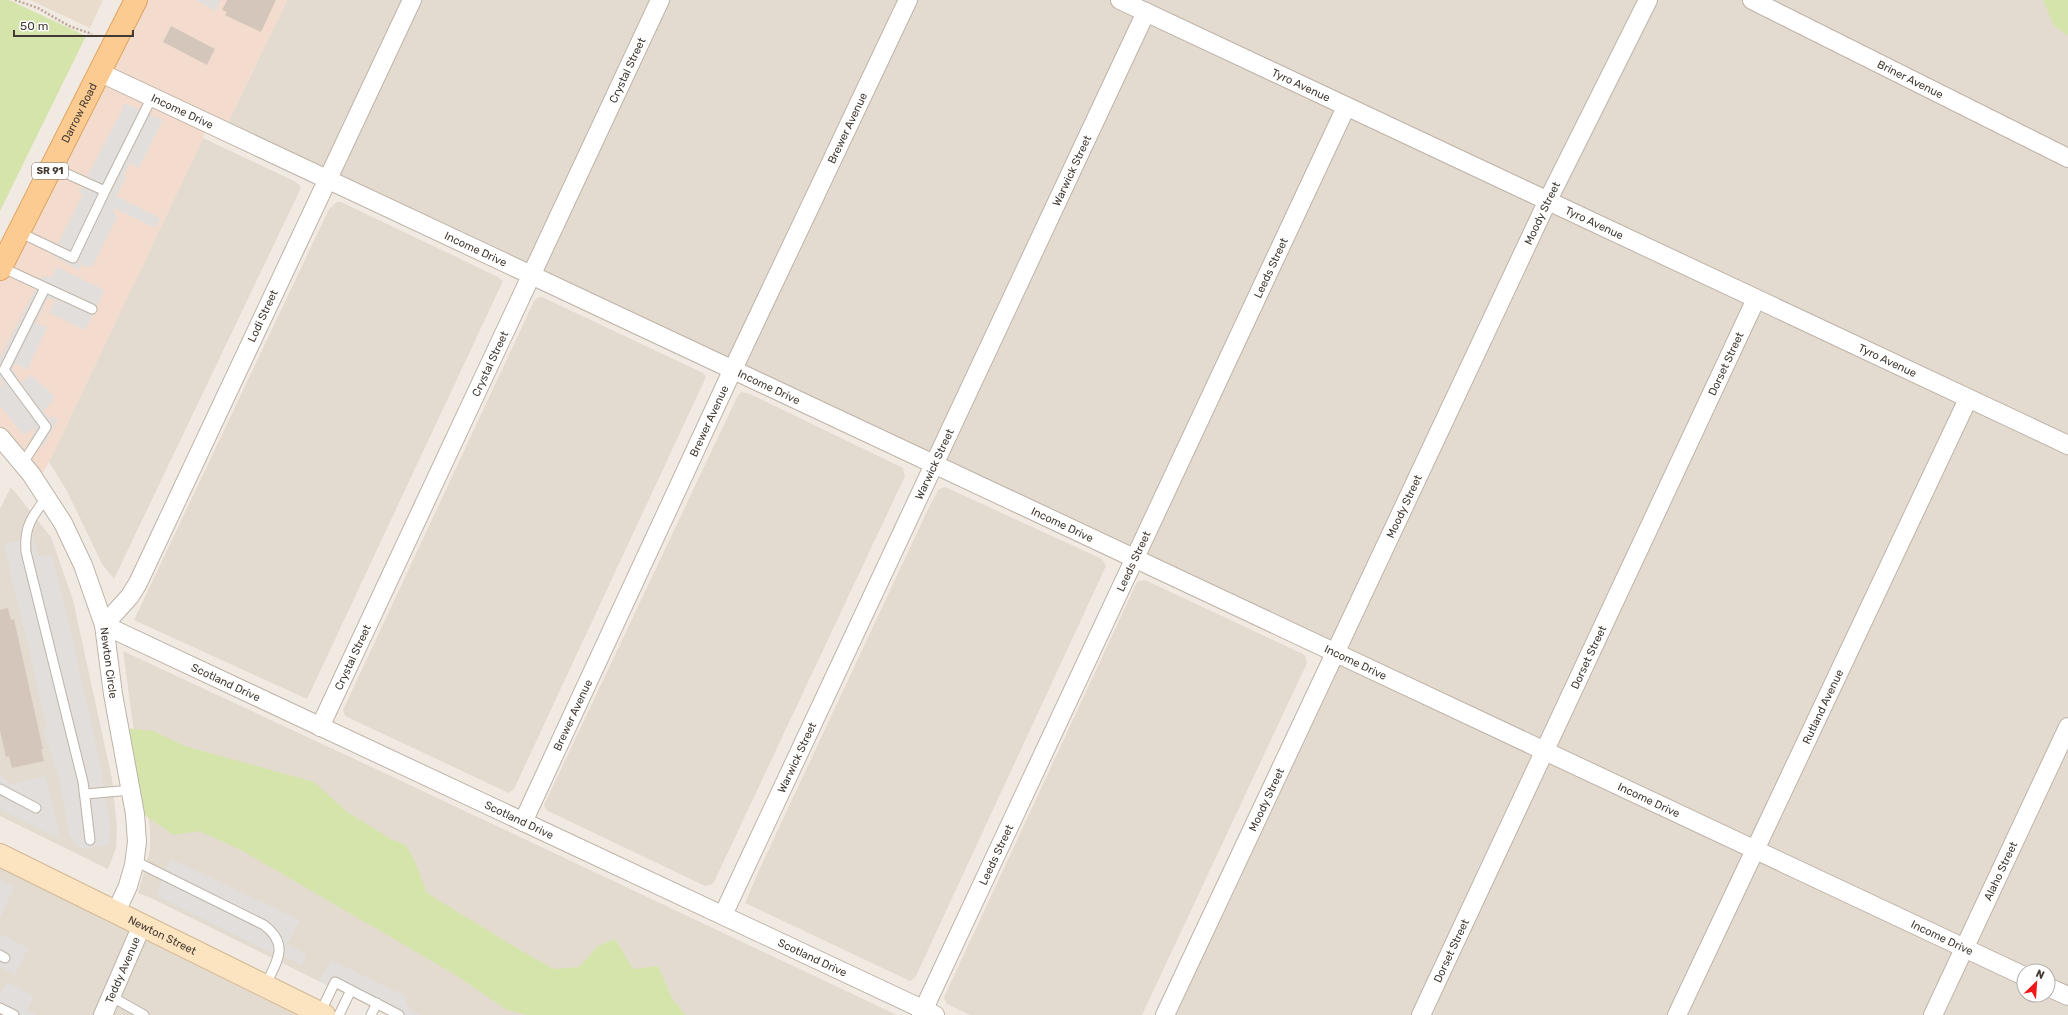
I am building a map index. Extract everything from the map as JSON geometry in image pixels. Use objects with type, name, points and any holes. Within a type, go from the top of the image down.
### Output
[{"type":"main road","name":"Darrow Road","points":[[0,268],[101,73],[136,0]]},
{"type":"street","name":"Lodi Street","points":[[104,625],[130,596],[138,583],[412,0]]},
{"type":"street","name":"Crystal Street","points":[[320,726],[530,274],[660,0]]},
{"type":"street","name":"Brewer Avenue","points":[[523,822],[733,369],[908,0]]},
{"type":"street","name":"Tyro Avenue","points":[[1120,0],[2068,445]]},
{"type":"street","name":"Moody Street","points":[[1165,1015],[1334,652],[1548,200],[1648,0]]},
{"type":"street","name":"Briner Avenue","points":[[1752,0],[2068,158]]},
{"type":"street","name":"Warwick Street","points":[[723,915],[1146,12]]},
{"type":"street","name":"Income Drive","points":[[101,73],[2016,972]]},
{"type":"street","name":"Leeds Street","points":[[926,1013],[1134,558],[1346,107]]},
{"type":"street","name":"Dorset Street","points":[[1420,1015],[1756,299]]},
{"type":"street","name":"Rutland Avenue","points":[[1677,1015],[1753,850],[1968,399]]},
{"type":"street","name":"Newton Circle","points":[[0,437],[23,464],[46,498],[77,550],[104,625],[113,694],[131,790],[137,842],[135,862],[128,886],[116,912]]},
{"type":"street","name":"Scotland Drive","points":[[104,625],[523,822],[575,848],[723,915],[926,1013]]},
{"type":"street","name":"Alaho Street","points":[[1933,1015],[2068,727]]},
{"type":"street","name":"Newton Street","points":[[2,860],[116,912],[265,986],[328,1014]]},
{"type":"street","name":"Teddy Avenue","points":[[103,1015],[142,925]]},
{"type":"street","points":[[2056,991],[2068,996]]},
{"type":"lane","points":[[19,232],[73,258],[152,97]]},
{"type":"lane","points":[[52,167],[105,191]]},
{"type":"lane","points":[[0,268],[92,309]]},
{"type":"lane","points":[[23,464],[46,427],[4,370],[45,288]]},
{"type":"lane","points":[[46,498],[27,527],[25,539],[26,552],[86,794],[90,840]]},
{"type":"lane","points":[[0,789],[36,808]]},
{"type":"lane","points":[[86,794],[131,790]]},
{"type":"lane","points":[[135,862],[264,925],[274,932],[278,941],[278,956],[265,986]]},
{"type":"lane","points":[[328,1014],[335,982],[399,1015]]},
{"type":"lane","points":[[328,1014],[350,990]]},
{"type":"lane","points":[[112,997],[144,1015]]},
{"type":"lane","points":[[371,1015],[376,1003]]},
{"type":"lane","points":[[0,1008],[14,1015]]},
{"type":"path","points":[[15,0],[38,8],[69,26],[92,34]]},
{"type":"shaded area","points":[[30,0],[103,0],[90,28]]},
{"type":"shaded area","points":[[136,0],[287,0],[224,131],[207,123],[203,139],[49,462],[37,483],[0,437],[0,269]]},
{"type":"shaded area","points":[[195,0],[221,0],[216,11]]},
{"type":"shaded area","points":[[287,0],[2068,0],[2068,1015],[1165,1015],[1334,652],[224,131]]},
{"type":"shaded area","points":[[123,104],[127,104],[163,120],[139,168],[130,163],[123,176],[126,177],[116,196],[160,218],[155,228],[114,208],[113,210],[117,217],[92,267],[82,265],[78,270],[52,255],[83,194],[79,192],[123,108]]},
{"type":"shaded area","points":[[203,138],[292,180],[300,185],[300,190],[114,579],[102,564],[67,491],[49,462]]},
{"type":"shaded area","points":[[337,202],[341,202],[498,277],[503,281],[307,699],[134,620],[329,209]]},
{"type":"shaded area","points":[[57,267],[104,290],[85,330],[49,313],[55,301],[54,298],[47,299],[36,322],[47,328],[27,370],[17,364],[13,366],[13,369],[21,383],[31,375],[54,396],[53,401],[43,411],[50,419],[52,416],[58,419],[43,447],[30,439],[35,430],[33,429],[23,435],[0,406],[0,387],[3,384],[0,379],[0,358],[42,276],[51,278]]},
{"type":"shaded area","points":[[542,297],[703,373],[706,377],[514,789],[509,793],[345,716],[343,710],[534,301],[537,298]]},
{"type":"shaded area","points":[[742,392],[750,394],[903,468],[905,476],[713,884],[705,886],[546,810],[544,805],[738,395]]},
{"type":"shaded area","points":[[11,487],[51,537],[73,600],[112,779],[117,828],[116,848],[108,869],[0,816],[0,509]]},
{"type":"shaded area","points":[[945,487],[1102,559],[1106,566],[915,978],[910,981],[745,903],[930,505],[939,489]]},
{"type":"shaded area","points":[[33,538],[37,554],[41,557],[51,555],[63,597],[103,776],[101,778],[110,823],[109,845],[85,849],[78,847],[69,835],[59,778],[43,730],[47,728],[4,544]]},
{"type":"shaded area","points":[[1145,580],[1303,654],[1306,657],[1307,663],[1142,1015],[970,1015],[947,1004],[944,998],[946,993],[1137,582]]},
{"type":"shaded area","points":[[123,651],[897,1015],[387,1015],[149,897],[138,893],[150,850],[150,828],[138,761]]},
{"type":"shaded area","points":[[0,774],[10,784],[46,776],[60,839],[0,809]]},
{"type":"shaded area","points":[[0,855],[324,1015],[0,1015]]},
{"type":"shaded area","points":[[171,859],[300,920],[287,944],[306,954],[302,965],[275,952],[274,954],[158,896],[158,888]]},
{"type":"shaded area","points":[[0,880],[14,887],[0,918]]},
{"type":"shaded area","points":[[0,934],[28,948],[15,975],[0,967]]},
{"type":"shaded area","points":[[331,960],[408,997],[405,1003],[409,1006],[408,1009],[420,1015],[389,1015],[319,981]]},
{"type":"shaded area","points":[[7,982],[34,996],[27,1010],[37,1015],[0,1015],[0,996]]},
{"type":"green space","points":[[0,0],[9,0],[86,36],[0,211]]},
{"type":"green space","points":[[2043,0],[2068,0],[2068,36],[2054,26]]},
{"type":"green space","points":[[125,728],[153,731],[185,746],[314,782],[346,811],[391,839],[406,845],[415,862],[427,893],[554,969],[579,967],[598,946],[615,939],[633,969],[658,966],[673,1000],[686,1015],[528,1015],[507,1010],[454,974],[241,850],[199,831],[174,835],[143,814]]},
{"type":"building","points":[[227,0],[276,0],[261,32],[225,15],[227,12],[222,10]]},
{"type":"building","points":[[171,26],[215,49],[207,65],[163,42]]},
{"type":"building","points":[[8,608],[11,620],[14,619],[43,749],[41,749],[44,761],[12,768],[9,756],[6,757],[0,730],[0,610]]}]
